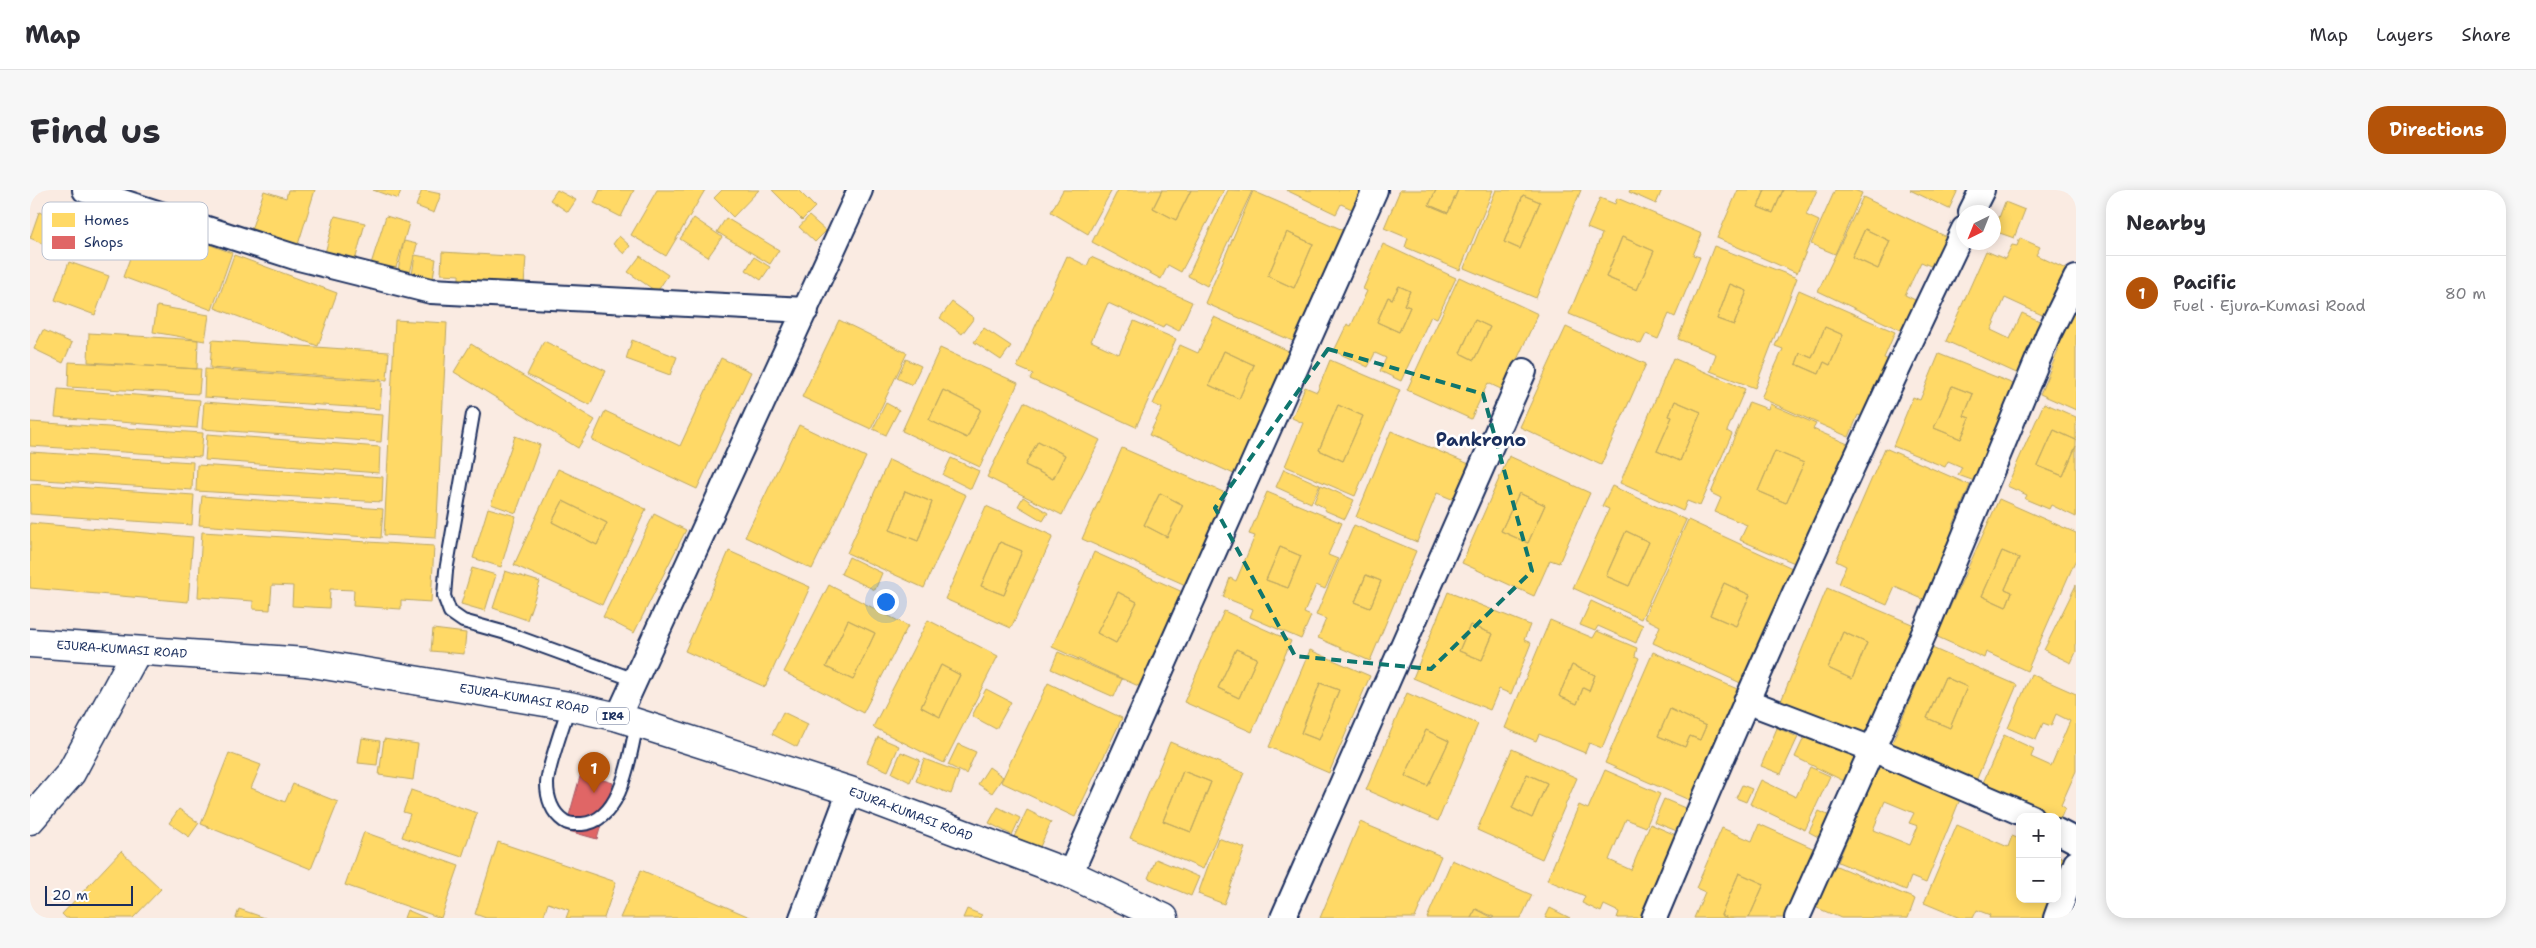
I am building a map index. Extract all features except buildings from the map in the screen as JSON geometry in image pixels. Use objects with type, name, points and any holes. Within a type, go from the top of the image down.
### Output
[{"type":"main road","name":"EJURA-KUMASI ROAD","points":[[30,643],[306,662],[569,706],[628,720],[850,791],[1070,874],[1130,911],[1164,918]]},
{"type":"main road","points":[[30,820],[71,774],[137,650]]},
{"type":"street","points":[[84,190],[122,202]]},
{"type":"street","points":[[628,720],[635,680],[860,190]]},
{"type":"street","points":[[1070,874],[1375,190]]},
{"type":"street","points":[[1974,205],[1982,190]]},
{"type":"street","points":[[208,229],[295,257],[431,291],[806,310]]},
{"type":"street","points":[[1654,918],[1746,700],[1956,246]]},
{"type":"street","points":[[1796,918],[1925,631],[2048,335],[2076,278]]},
{"type":"street","points":[[1283,918],[1524,371]]},
{"type":"street","points":[[1746,700],[1872,749],[2022,813]]},
{"type":"street","points":[[802,918],[850,791]]},
{"type":"street","points":[[2061,833],[2076,841]]},
{"type":"street","points":[[2056,918],[2076,863]]},
{"type":"lane","points":[[473,414],[446,571],[444,596],[450,612],[463,621],[506,633],[635,680]]},
{"type":"lane","points":[[569,706],[547,783],[552,809],[563,821],[570,824],[587,823],[600,817],[610,808],[622,788],[628,720]]},
{"type":"highlighted area","points":[[1328,349],[1483,394],[1532,571],[1431,669],[1295,656],[1215,508]]},
{"type":"place","name":"Pacific","points":[[594,793]]},
{"type":"district","name":"Pankrono","points":[[1481,440]]}]
